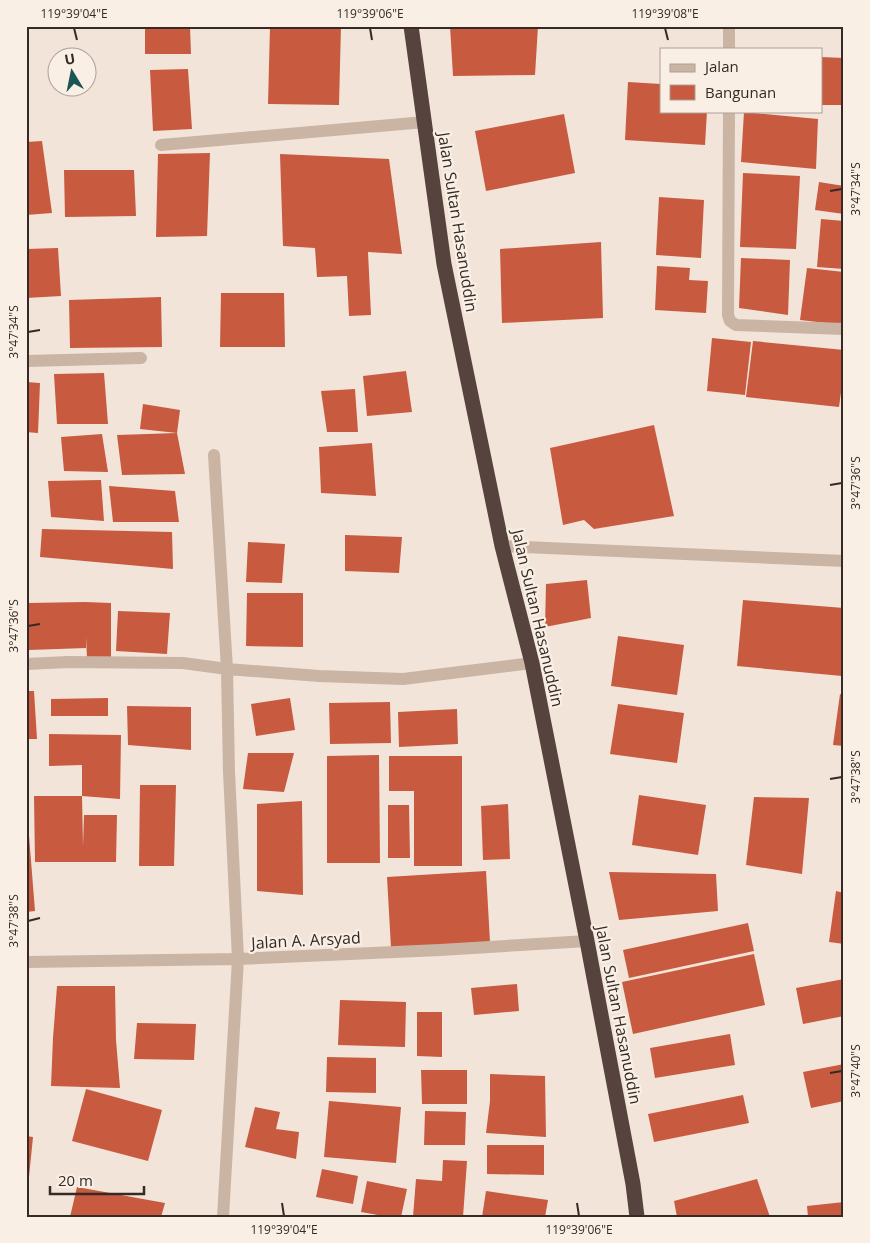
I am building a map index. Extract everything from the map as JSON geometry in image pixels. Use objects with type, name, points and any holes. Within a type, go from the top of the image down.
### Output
[{"type":"highway","name":"Jalan Sultan Hasanuddin","points":[[411,26],[444,264],[502,546],[532,663],[587,941],[633,1184],[637,1217]]},
{"type":"street","points":[[729,26],[729,48]]},
{"type":"street","points":[[729,112],[728,315],[730,321],[736,325],[844,329]]},
{"type":"street","points":[[161,145],[424,122]]},
{"type":"street","points":[[26,361],[141,358]]},
{"type":"street","points":[[214,455],[228,669],[229,772],[238,959],[223,1217]]},
{"type":"street","points":[[502,546],[844,561]]},
{"type":"street","points":[[26,664],[68,662],[183,663],[228,669],[319,676],[402,679],[532,663]]},
{"type":"street","name":"Jalan A. Arsyad","points":[[26,962],[238,959],[587,941]]},
{"type":"building","points":[[145,26],[190,26],[191,54],[145,54]]},
{"type":"building","points":[[270,26],[341,26],[339,105],[268,104]]},
{"type":"building","points":[[450,26],[538,26],[535,75],[453,76]]},
{"type":"building","points":[[822,57],[844,58],[844,105],[822,105]]},
{"type":"building","points":[[188,69],[192,129],[153,131],[150,70]]},
{"type":"building","points":[[628,82],[660,84],[660,112],[707,112],[705,145],[625,140]]},
{"type":"building","points":[[744,112],[818,119],[816,169],[741,162]]},
{"type":"building","points":[[564,114],[575,173],[486,191],[475,131]]},
{"type":"building","points":[[42,141],[52,213],[26,215],[26,142]]},
{"type":"building","points":[[210,153],[207,236],[156,237],[158,154]]},
{"type":"building","points":[[280,154],[389,159],[402,254],[368,252],[371,315],[349,316],[347,276],[317,277],[315,248],[283,246]]},
{"type":"building","points":[[64,170],[134,170],[136,216],[65,217]]},
{"type":"building","points":[[743,173],[800,176],[796,249],[740,247]]},
{"type":"building","points":[[819,182],[844,186],[844,214],[815,210]]},
{"type":"building","points":[[659,197],[704,200],[701,258],[656,255]]},
{"type":"building","points":[[821,219],[844,221],[844,269],[817,267]]},
{"type":"building","points":[[601,242],[603,318],[502,323],[500,249]]},
{"type":"building","points":[[58,248],[61,296],[26,298],[26,249]]},
{"type":"building","points":[[741,258],[790,260],[788,315],[739,308]]},
{"type":"building","points":[[657,266],[690,268],[689,280],[708,281],[706,313],[655,310]]},
{"type":"building","points":[[807,268],[844,272],[844,325],[800,320]]},
{"type":"building","points":[[221,293],[284,293],[285,347],[220,347]]},
{"type":"building","points":[[161,297],[162,347],[70,348],[69,300]]},
{"type":"building","points":[[712,338],[751,342],[745,395],[707,391]]},
{"type":"building","points":[[753,341],[844,350],[844,385],[842,385],[839,407],[746,397]]},
{"type":"building","points":[[406,371],[412,412],[367,416],[363,376]]},
{"type":"building","points":[[104,373],[108,424],[57,424],[54,374]]},
{"type":"building","points":[[26,382],[40,383],[38,433],[26,432]]},
{"type":"building","points":[[355,389],[358,432],[327,432],[321,391]]},
{"type":"building","points":[[143,404],[180,410],[177,433],[140,429]]},
{"type":"building","points":[[654,425],[674,516],[594,529],[584,520],[563,525],[550,448]]},
{"type":"building","points":[[177,433],[185,474],[122,475],[117,435]]},
{"type":"building","points":[[102,434],[108,472],[64,471],[61,437]]},
{"type":"building","points":[[372,443],[376,496],[321,493],[319,447]]},
{"type":"building","points":[[101,480],[104,521],[51,517],[48,481]]},
{"type":"building","points":[[109,486],[175,491],[179,522],[113,522]]},
{"type":"building","points":[[42,529],[172,532],[173,569],[40,557]]},
{"type":"building","points":[[345,535],[402,537],[399,573],[345,571]]},
{"type":"building","points":[[248,542],[285,544],[282,583],[246,582]]},
{"type":"building","points":[[587,580],[591,618],[545,627],[546,584]]},
{"type":"building","points":[[247,593],[303,593],[303,647],[246,646]]},
{"type":"building","points":[[743,600],[844,608],[842,676],[737,666]]},
{"type":"building","points":[[28,603],[111,603],[111,658],[87,658],[86,637],[86,648],[29,650]]},
{"type":"building","points":[[118,611],[170,613],[167,654],[116,651]]},
{"type":"building","points":[[618,636],[684,645],[677,695],[611,686]]},
{"type":"building","points":[[26,691],[34,691],[37,739],[26,739]]},
{"type":"building","points":[[840,694],[844,695],[844,746],[833,745]]},
{"type":"building","points":[[108,698],[108,716],[51,716],[51,699]]},
{"type":"building","points":[[290,698],[295,730],[256,736],[251,704]]},
{"type":"building","points":[[390,702],[391,743],[330,744],[329,703]]},
{"type":"building","points":[[618,704],[684,713],[677,763],[610,754]]},
{"type":"building","points":[[127,706],[191,707],[191,750],[128,745]]},
{"type":"building","points":[[457,709],[458,744],[399,747],[398,712]]},
{"type":"building","points":[[49,734],[121,735],[120,799],[82,796],[82,765],[49,766]]},
{"type":"building","points":[[248,753],[294,753],[284,792],[243,789]]},
{"type":"building","points":[[379,755],[380,863],[327,863],[327,756]]},
{"type":"building","points":[[389,756],[462,756],[462,866],[414,866],[414,791],[389,791]]},
{"type":"building","points":[[140,785],[176,785],[174,866],[139,866]]},
{"type":"building","points":[[639,795],[706,805],[698,855],[632,845]]},
{"type":"building","points":[[34,796],[82,796],[83,846],[84,815],[117,815],[116,862],[35,862]]},
{"type":"building","points":[[754,797],[809,798],[802,874],[746,865]]},
{"type":"building","points":[[302,801],[303,895],[257,891],[257,804]]},
{"type":"building","points":[[508,804],[510,859],[483,860],[481,806]]},
{"type":"building","points":[[388,805],[409,805],[410,858],[388,858]]},
{"type":"building","points":[[26,823],[28,823],[35,911],[26,912]]},
{"type":"building","points":[[486,871],[490,942],[391,948],[387,877]]},
{"type":"building","points":[[609,872],[716,874],[718,911],[619,920]]},
{"type":"building","points":[[836,891],[844,893],[844,944],[829,942]]},
{"type":"building","points":[[748,923],[754,951],[629,978],[623,950]]},
{"type":"building","points":[[754,954],[765,1005],[633,1034],[622,982]]},
{"type":"building","points":[[844,979],[844,1016],[803,1024],[796,988]]},
{"type":"building","points":[[517,984],[519,1011],[474,1015],[471,988]]},
{"type":"building","points":[[57,986],[115,986],[116,1040],[120,1088],[51,1086]]},
{"type":"building","points":[[340,1000],[406,1002],[405,1047],[338,1045]]},
{"type":"building","points":[[417,1012],[442,1012],[442,1057],[417,1056]]},
{"type":"building","points":[[137,1023],[196,1024],[194,1060],[134,1059]]},
{"type":"building","points":[[730,1034],[735,1065],[655,1078],[650,1048]]},
{"type":"building","points":[[327,1057],[376,1058],[376,1093],[326,1092]]},
{"type":"building","points":[[844,1064],[844,1101],[811,1108],[803,1072]]},
{"type":"building","points":[[421,1070],[467,1070],[467,1104],[422,1104]]},
{"type":"building","points":[[490,1074],[545,1076],[546,1137],[486,1133],[490,1101]]},
{"type":"building","points":[[86,1089],[162,1110],[148,1161],[72,1141]]},
{"type":"building","points":[[743,1095],[749,1123],[654,1142],[648,1114]]},
{"type":"building","points":[[329,1101],[401,1107],[396,1163],[324,1157]]},
{"type":"building","points":[[255,1107],[280,1112],[276,1129],[299,1132],[296,1159],[245,1147]]},
{"type":"building","points":[[425,1111],[466,1112],[465,1145],[424,1145]]},
{"type":"building","points":[[26,1136],[33,1137],[28,1187],[26,1187]]},
{"type":"building","points":[[487,1145],[544,1145],[544,1175],[487,1174]]},
{"type":"building","points":[[443,1160],[467,1161],[463,1217],[413,1217],[416,1179],[442,1181]]},
{"type":"building","points":[[322,1169],[358,1176],[353,1204],[316,1197]]},
{"type":"building","points":[[757,1179],[770,1217],[677,1217],[674,1201]]},
{"type":"building","points":[[367,1181],[407,1189],[401,1217],[361,1212]]},
{"type":"building","points":[[77,1187],[165,1203],[161,1217],[70,1217]]},
{"type":"building","points":[[486,1191],[548,1200],[545,1217],[482,1217]]},
{"type":"building","points":[[844,1202],[844,1217],[808,1217],[807,1206]]}]
